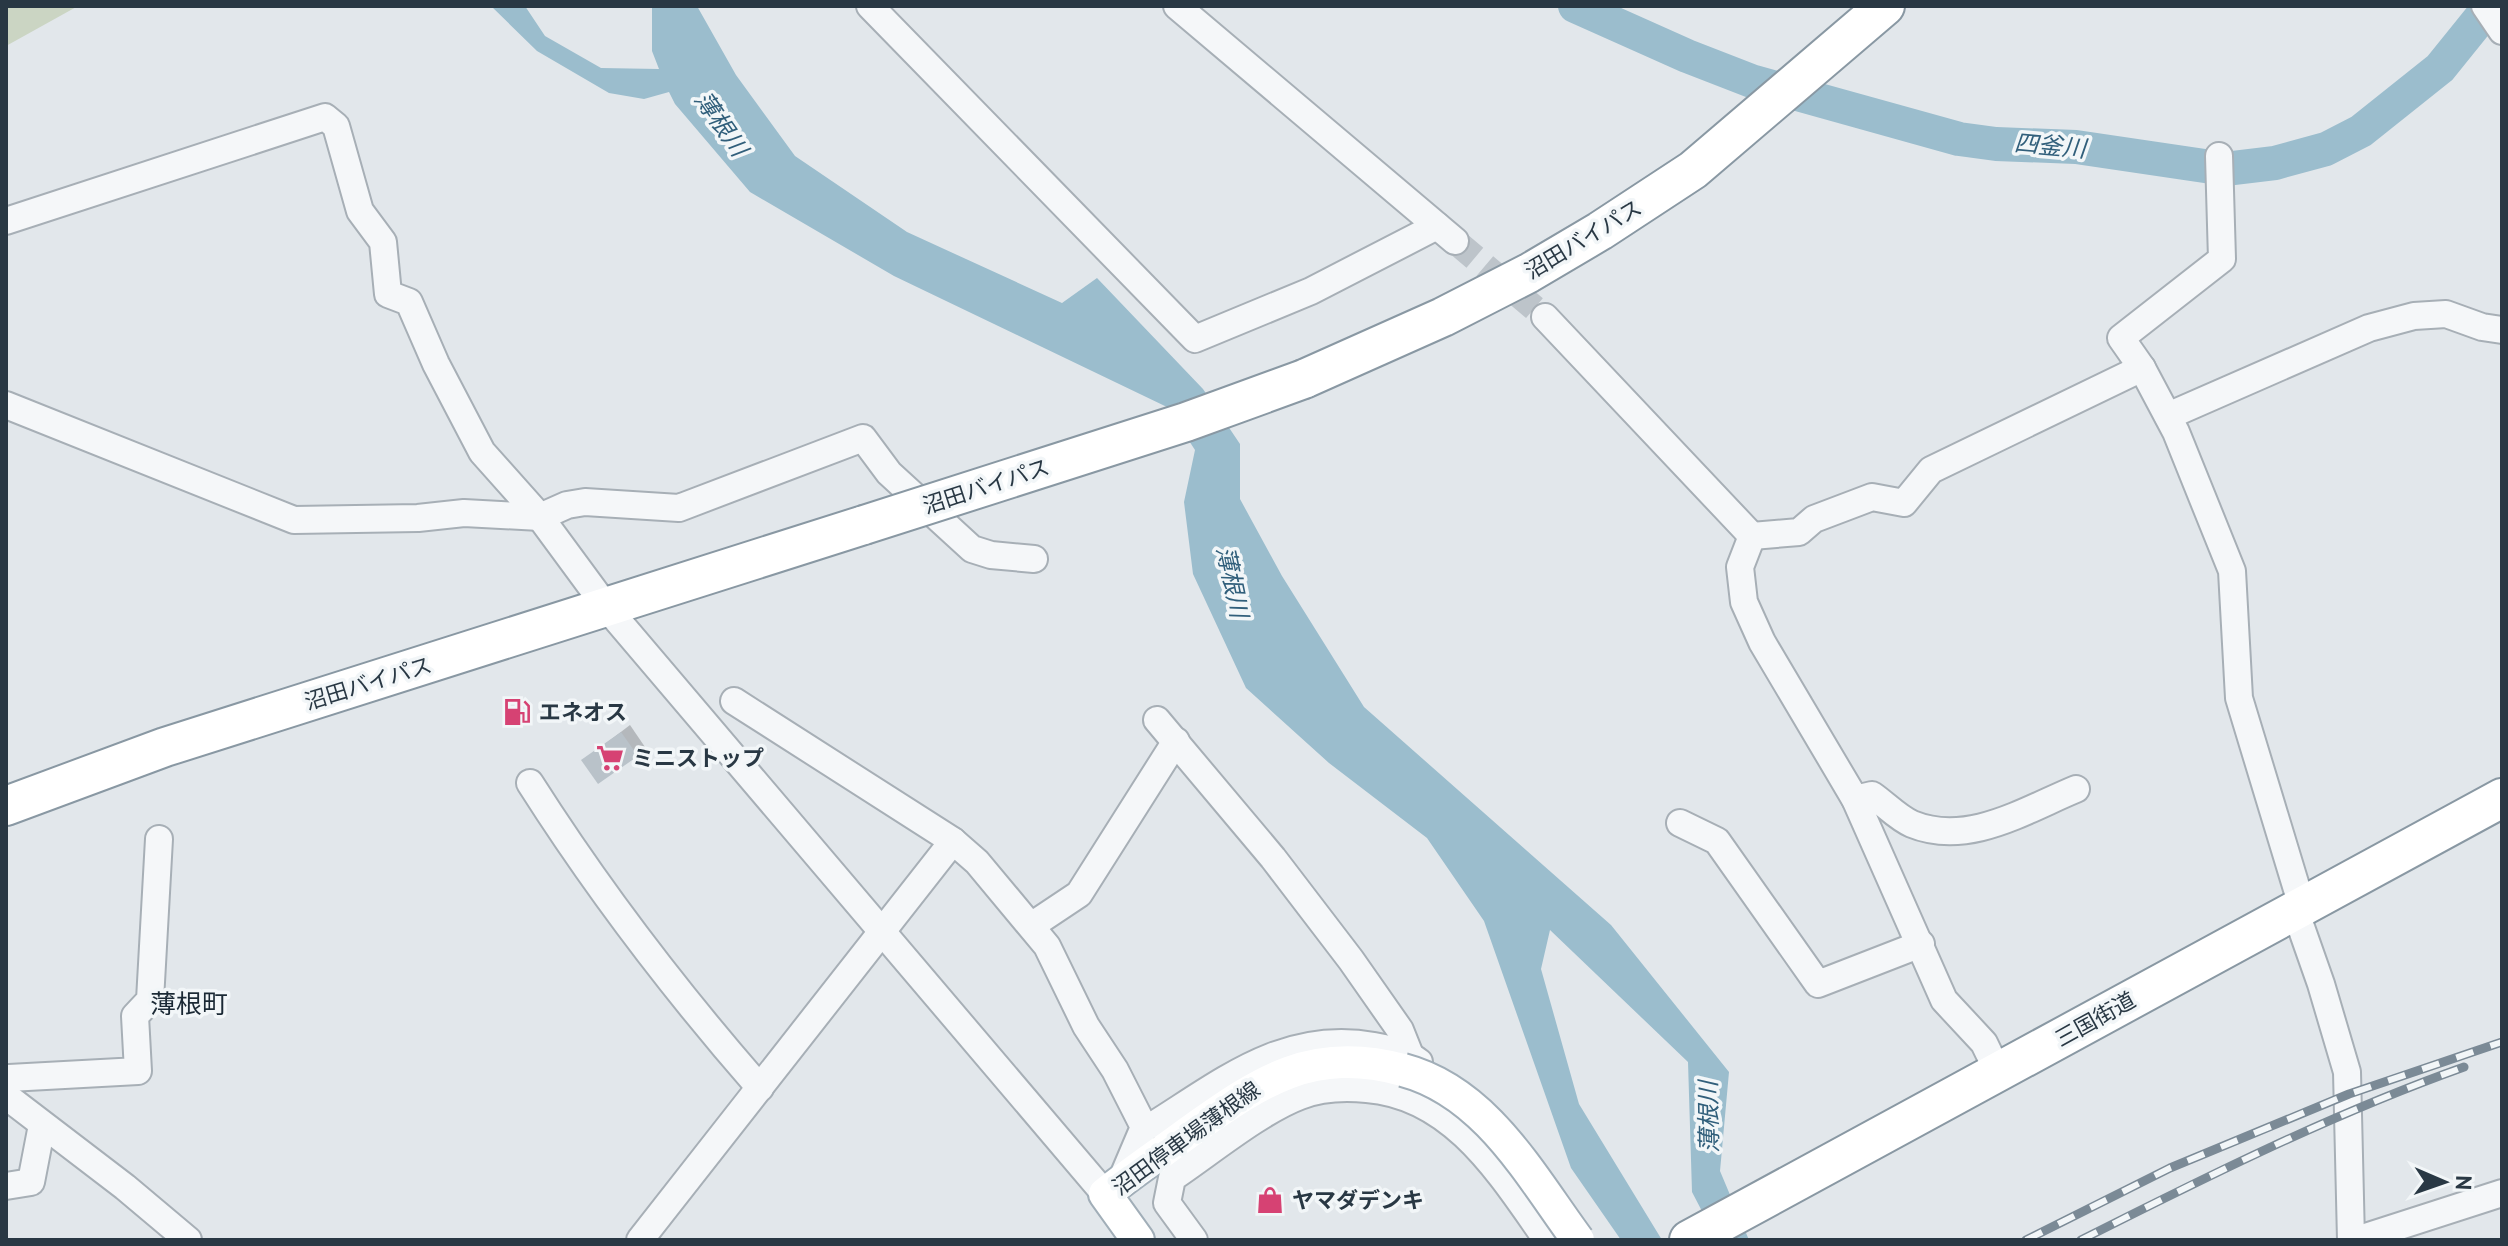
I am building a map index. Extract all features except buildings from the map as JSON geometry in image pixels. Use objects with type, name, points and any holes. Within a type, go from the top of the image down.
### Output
[{"type":"highway","name":"沼田バイパス","points":[[6,806],[165,747],[1186,422],[1304,379],[1443,317],[1529,273],[1600,231],[1693,170],[1885,6]]},
{"type":"highway","name":"三国街道","points":[[1689,1240],[2502,798]]},
{"type":"main road","name":"沼田停車場薄根線","points":[[1138,1240],[1113,1188],[1244,1093],[1274,1076],[1332,1064],[1406,1062],[1482,1114],[1578,1240]]},
{"type":"street","points":[[870,6],[1195,339],[1446,234],[1177,6]]},
{"type":"street","points":[[2485,6],[2502,31]]},
{"type":"street","points":[[6,221],[325,117],[336,126],[360,211],[383,242],[388,294],[409,302],[436,364],[482,452],[540,517],[607,608],[884,931],[1113,1188],[1144,1127],[1155,1124],[1248,1065],[1278,1052],[1331,1043],[1357,1043],[1406,1062],[1419,1061],[1450,1121]]},
{"type":"street","points":[[2219,156],[2222,259],[2121,338],[2142,368],[2168,416],[2232,571],[2239,698],[2347,1072],[2353,1240],[2502,1193]]},
{"type":"street","points":[[2168,416],[2369,328],[2414,316],[2446,314],[2482,327],[2502,330]]},
{"type":"street","points":[[1545,317],[1752,536]]},
{"type":"street","points":[[1752,536],[1799,532],[1814,519],[1872,497],[1904,503],[1931,470],[2142,368]]},
{"type":"street","points":[[6,405],[294,520],[418,518],[464,513],[540,517],[567,505],[585,502],[679,508],[863,438],[889,473],[972,549],[991,555],[1034,559]]},
{"type":"street","points":[[1752,536],[1740,567],[1744,602],[1762,642],[1855,799],[1944,1000],[1984,1043],[1998,1072]]},
{"type":"street","points":[[734,701],[953,841],[977,862],[1047,946],[1086,1026],[1115,1070],[1144,1127]]},
{"type":"street","points":[[1157,720],[1273,858],[1351,960],[1400,1030],[1406,1062]]},
{"type":"street","points":[[1031,926],[1079,894],[1176,741]]},
{"type":"street","points":[[530,783],[602,887],[714,1035],[760,1088]]},
{"type":"street","points":[[1855,799],[1872,795],[1910,823],[1941,832],[1979,829],[2076,789]]},
{"type":"street","points":[[1680,823],[1717,841],[1818,984],[1921,944]]},
{"type":"street","points":[[6,1080],[138,1071],[135,1016],[150,1000],[159,839]]},
{"type":"street","points":[[655,1235],[760,1088],[953,841]]},
{"type":"street","points":[[1194,1240],[1167,1203],[1172,1178],[1280,1105],[1302,1095],[1352,1088],[1407,1096],[1450,1121],[1468,1136],[1547,1240]]},
{"type":"street","points":[[6,1096],[125,1187],[188,1240]]},
{"type":"street","points":[[6,1186],[31,1182],[42,1125]]},
{"type":"green space","points":[[6,6],[78,6],[6,46]]},
{"type":"water","name":"薄根川","points":[[491,6],[525,6],[545,36],[601,68],[659,69],[652,51],[652,6],[697,6],[736,75],[795,156],[907,232],[1062,303],[1097,278],[1203,389],[1240,444],[1240,499],[1282,576],[1364,707],[1611,925],[1729,1072],[1720,1171],[1749,1240],[1717,1240],[1692,1192],[1688,1062],[1550,930],[1541,969],[1579,1104],[1662,1240],[1621,1240],[1571,1168],[1484,921],[1427,838],[1329,763],[1246,688],[1193,574],[1184,502],[1195,450],[1167,407],[894,276],[750,192],[675,104],[669,92],[644,99],[609,93],[537,51]]},
{"type":"waterway","name":"四釜川","points":[[1575,6],[1754,82],[1959,139],[1996,144],[2076,147],[2225,169],[2275,163],[2326,149],[2361,131],[2440,68],[2490,6]]},
{"type":"tunnel","points":[[1455,241],[1545,317]]},
{"type":"railway","points":[[2026,1240],[2170,1168],[2349,1094],[2502,1042]]},
{"type":"railway","points":[[2081,1240],[2318,1126],[2464,1067]]},
{"type":"place","name":"エネオス","points":[[517,712]]},
{"type":"place","name":"ミニストップ","points":[[610,758]]},
{"type":"place","name":"ヤマダデンキ","points":[[1270,1200]]},
{"type":"district","name":"薄根町","points":[[189,1004]]}]
